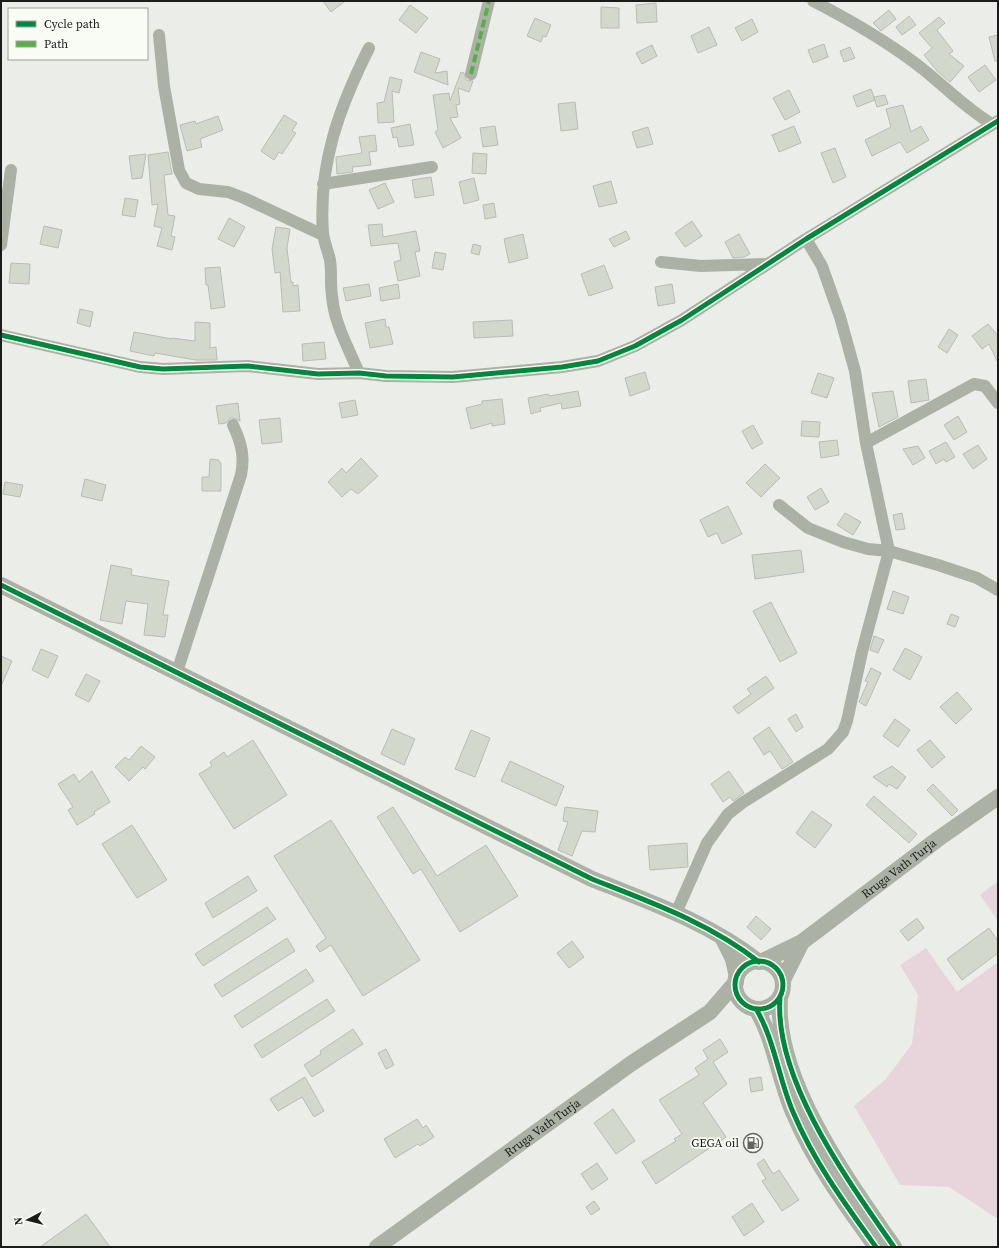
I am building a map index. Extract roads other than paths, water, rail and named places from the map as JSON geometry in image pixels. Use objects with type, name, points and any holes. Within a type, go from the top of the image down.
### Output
[{"type":"street","points":[[471,74],[489,1]]},
{"type":"street","points":[[813,1],[840,15],[915,63],[973,113],[995,122]]},
{"type":"street","points":[[159,35],[164,86],[179,170],[186,183],[199,189],[228,192],[244,198],[324,235]]},
{"type":"street","points":[[359,373],[335,315],[332,296],[330,260],[324,235],[323,184],[326,161],[336,124],[350,87],[369,48]]},
{"type":"street","points":[[1,335],[140,367],[163,369],[248,366],[318,374],[359,373],[386,376],[481,376],[562,367],[598,361],[635,346],[682,320],[806,239],[995,122]]},
{"type":"street","points":[[323,184],[432,167]]},
{"type":"street","points":[[1,245],[11,170]]},
{"type":"street","points":[[676,912],[707,843],[724,818],[742,803],[828,749],[843,732],[847,721],[862,652],[889,551],[866,443],[855,371],[840,317],[822,266],[806,239]]},
{"type":"street","points":[[661,262],[701,266],[767,264]]},
{"type":"street","points":[[866,443],[974,384],[985,386],[998,403]]},
{"type":"street","points":[[177,672],[241,475],[243,455],[238,436],[232,425]]},
{"type":"street","points":[[779,505],[808,528],[843,542],[868,549],[889,551],[977,578],[998,590]]},
{"type":"street","points":[[1,585],[592,879],[676,912],[722,937],[761,962],[772,965],[779,971],[783,980]]},
{"type":"street","name":"Rruga Vath Turja","points":[[710,1012],[737,979],[745,966],[761,962],[802,942],[938,839],[998,797]]},
{"type":"street","points":[[722,937],[733,958],[737,979],[736,991],[740,1000],[751,1008],[766,1031],[791,1107],[810,1148],[826,1177],[876,1247]]},
{"type":"street","name":"Rruga Vath Turja","points":[[377,1247],[632,1063],[710,1012],[725,1007],[769,1007],[780,998],[783,989],[783,980],[802,942]]},
{"type":"street","points":[[780,998],[778,1016],[781,1035],[807,1108],[851,1185],[894,1247]]},
{"type":"place","name":"GEGA oil","points":[[753,1143]]}]
